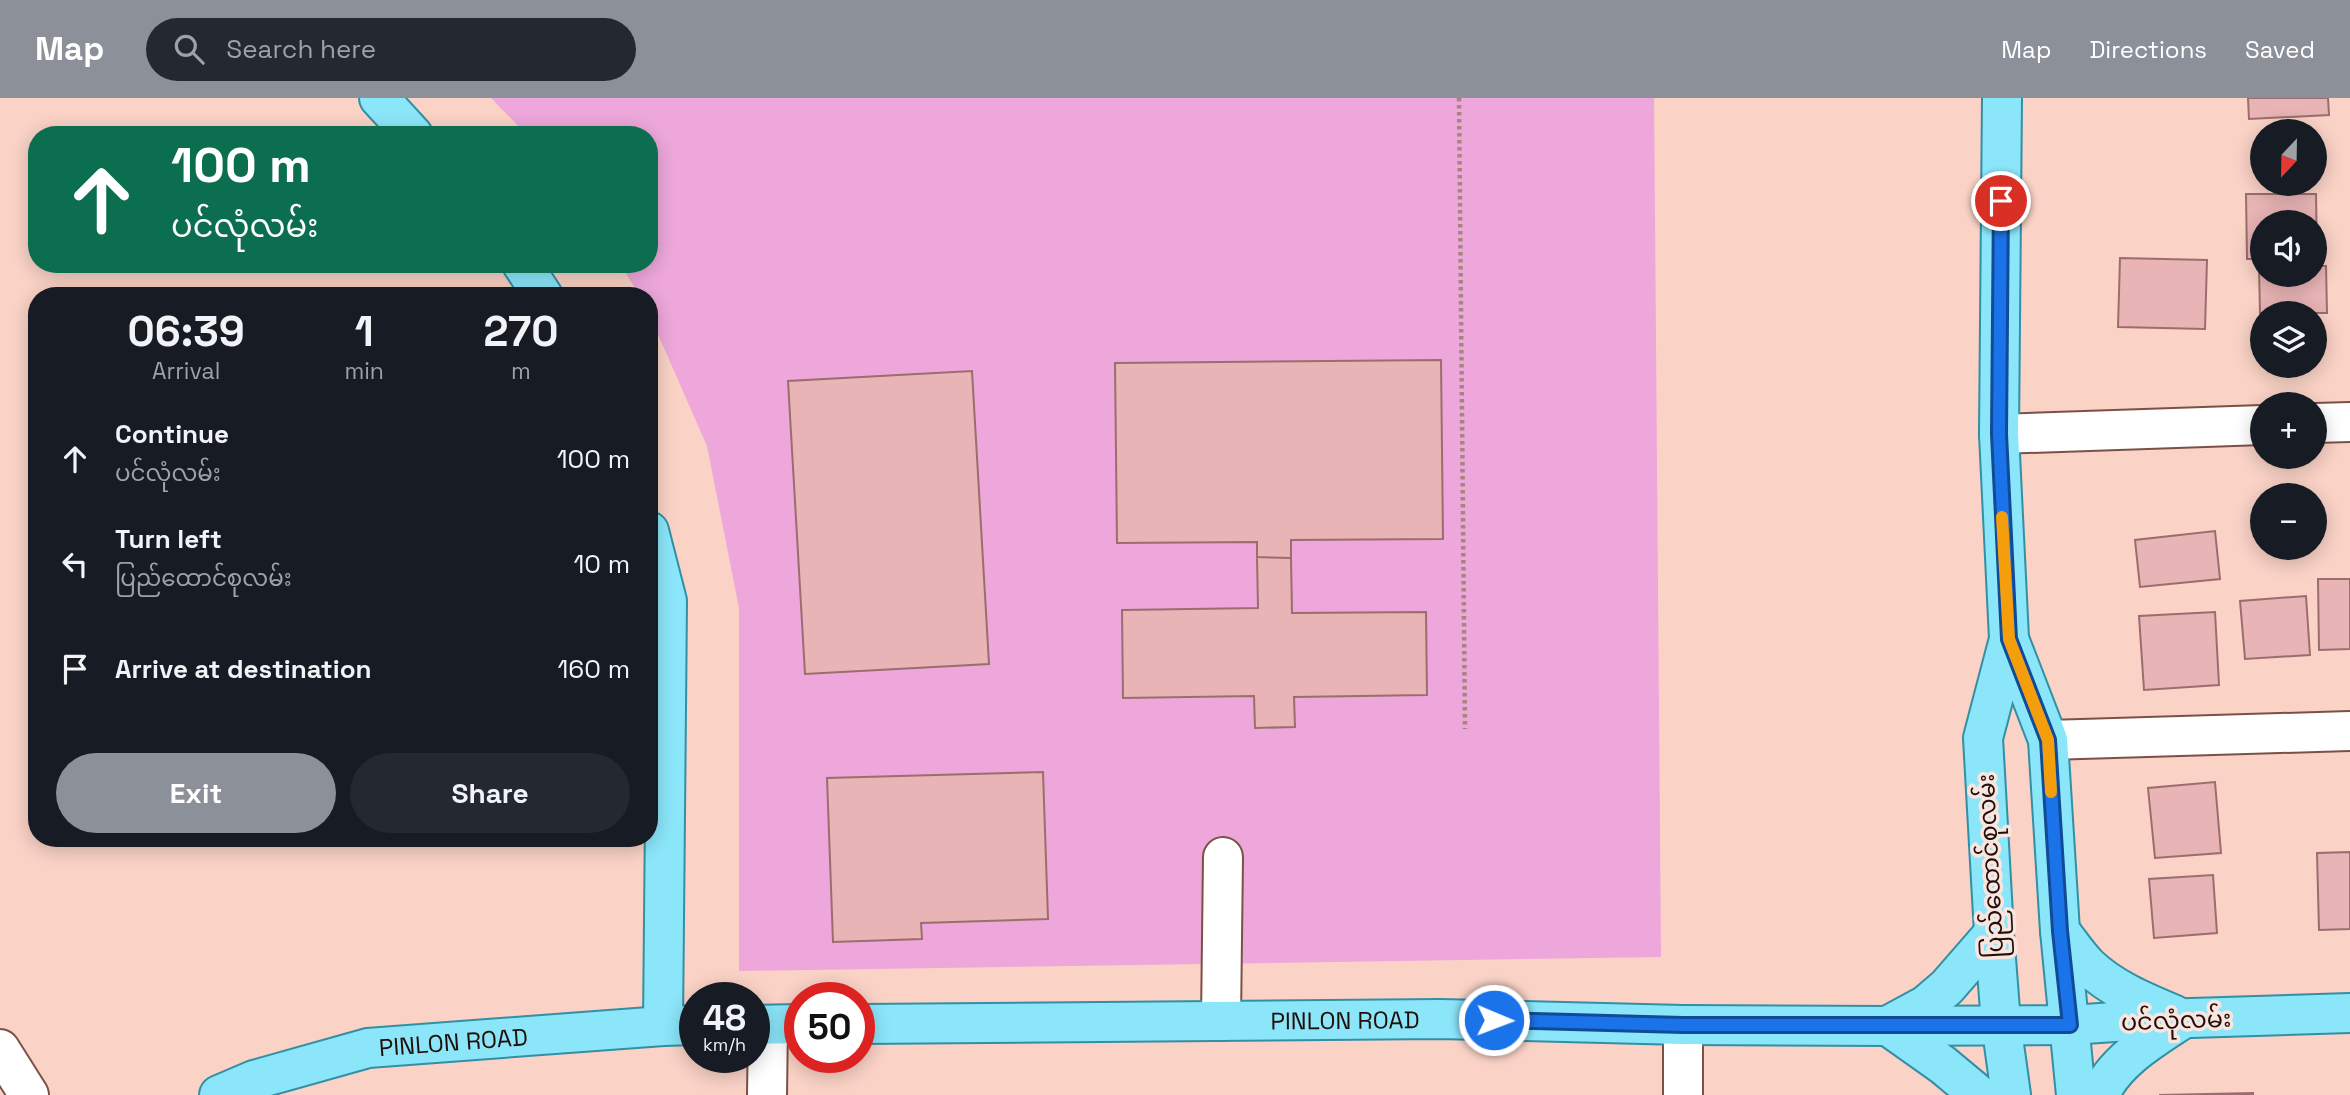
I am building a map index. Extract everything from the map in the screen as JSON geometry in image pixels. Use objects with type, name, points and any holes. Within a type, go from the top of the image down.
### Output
[{"type":"main road","points":[[379,98],[405,126]]},
{"type":"main road","name":"ပြည်ထောင်စုလမ်း","points":[[2002,98],[1999,434],[2009,639],[1983,738],[2001,1023],[2011,1095]]},
{"type":"main road","points":[[658,566],[667,601],[679,1025]]},
{"type":"main road","name":"ပြည်ထောင်စုလမ်း","points":[[2009,639],[2048,740],[2060,931],[2076,1095]]},
{"type":"main road","points":[[2060,931],[2086,964],[2104,980],[2183,1019]]},
{"type":"main road","points":[[1979,1095],[1944,1065],[1888,1026],[1926,1005],[1947,987],[1994,933]]},
{"type":"main road","name":"ပင်လုံလမ်း","points":[[2001,1023],[2070,1025],[2350,1013]]},
{"type":"main road","name":"PINLON ROAD","points":[[875,1024],[1440,1019],[1683,1025],[1888,1026],[2001,1023]]},
{"type":"main road","points":[[2100,1095],[2120,1067],[2183,1019]]},
{"type":"main road","name":"PINLON ROAD","points":[[219,1095],[254,1080],[368,1048],[679,1025]]},
{"type":"street","points":[[2327,423],[2350,422]]},
{"type":"street","points":[[1999,434],[2250,425]]},
{"type":"street","points":[[2048,740],[2350,731]]},
{"type":"street","points":[[1221,1021],[1223,856]]},
{"type":"street","points":[[767,1095],[774,1024]]},
{"type":"street","points":[[1683,1025],[1683,1095]]},
{"type":"street","points":[[0,1049],[29,1095]]},
{"type":"path","points":[[1459,98],[1465,729]]},
{"type":"shaded area","points":[[491,98],[1654,98],[1661,957],[739,971],[739,608],[707,446],[658,334],[658,287],[634,287],[626,273],[658,273],[658,126],[518,126]]},
{"type":"building","points":[[2248,98],[2328,98],[2329,115],[2249,119]]},
{"type":"building","points":[[2246,194],[2316,196],[2316,210],[2250,210],[2250,259],[2247,259]]},
{"type":"building","points":[[2120,258],[2207,260],[2205,329],[2118,327]]},
{"type":"building","points":[[2259,287],[2326,287],[2327,301],[2260,301]]},
{"type":"building","points":[[1441,360],[1443,539],[1291,540],[1291,558],[1257,557],[1257,542],[1117,543],[1115,363]]},
{"type":"building","points":[[972,371],[989,664],[805,674],[788,381]]},
{"type":"building","points":[[2215,531],[2220,579],[2140,587],[2135,540]]},
{"type":"building","points":[[1257,557],[1291,558],[1292,613],[1426,612],[1427,695],[1294,697],[1295,727],[1255,728],[1254,696],[1123,698],[1122,610],[1258,608]]},
{"type":"building","points":[[2318,579],[2350,579],[2350,649],[2319,650]]},
{"type":"building","points":[[2306,596],[2310,655],[2245,659],[2240,601]]},
{"type":"building","points":[[2215,612],[2219,685],[2144,690],[2139,616]]},
{"type":"building","points":[[1043,772],[1048,919],[921,923],[922,939],[833,942],[827,778]]},
{"type":"building","points":[[2215,782],[2221,853],[2155,858],[2148,788]]},
{"type":"building","points":[[2350,852],[2350,929],[2319,930],[2317,853]]},
{"type":"building","points":[[2213,875],[2217,933],[2154,938],[2149,879]]},
{"type":"building","points":[[2253,1093],[2253,1095],[2159,1095]]},
{"type":"slow traffic","points":[[2002,517],[2009,639],[2048,740],[2051,792]]},
{"type":"route","points":[[1494,1020],[1683,1025],[2070,1025],[2060,931],[2048,740],[2009,639],[1999,434],[2001,201]]}]
